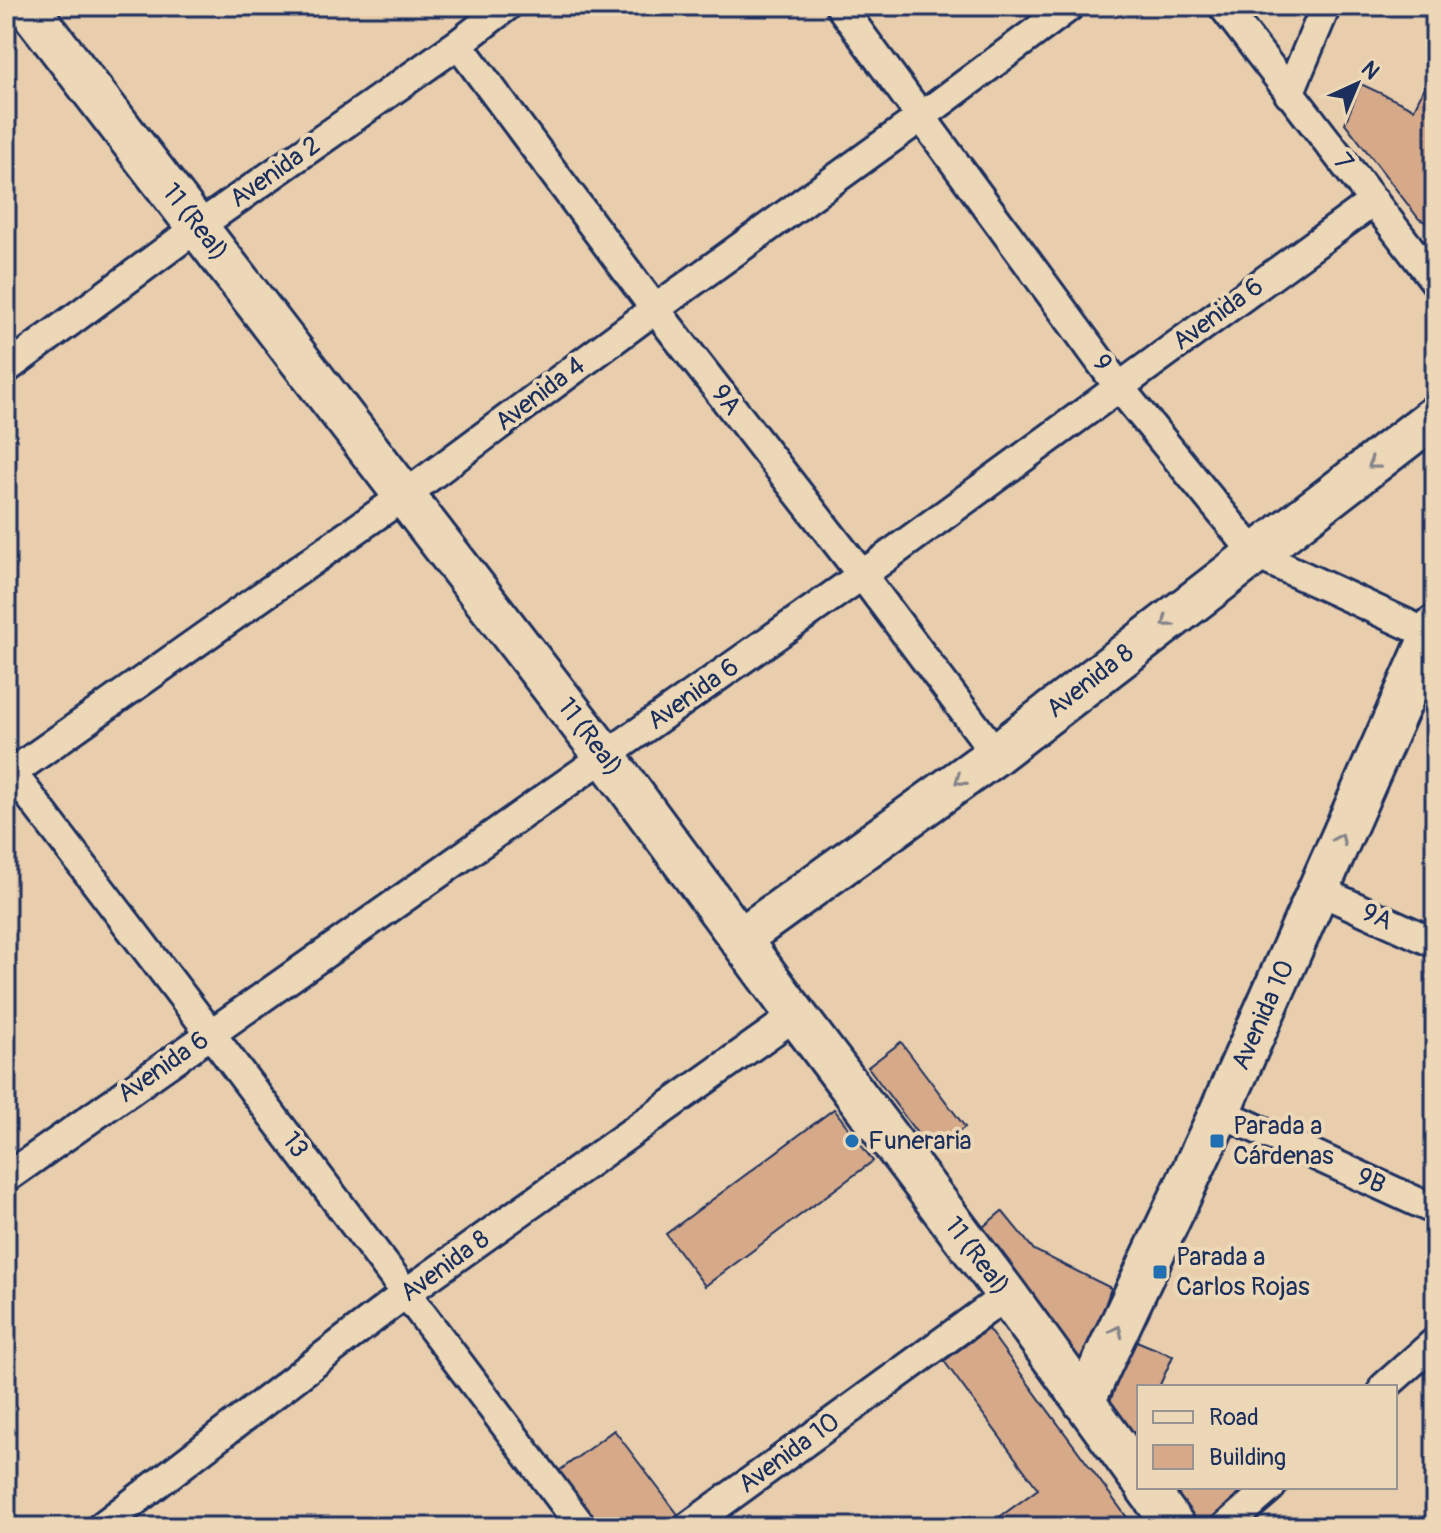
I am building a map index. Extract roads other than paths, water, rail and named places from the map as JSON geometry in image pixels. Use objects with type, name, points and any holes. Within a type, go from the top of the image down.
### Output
[{"type":"main road","name":"11 (Real)","points":[[27,6],[605,756],[1137,1474]]},
{"type":"main road","name":"Avenida 8","points":[[740,939],[996,754],[1435,416]]},
{"type":"main road","name":"Avenida 10","points":[[1084,1402],[1220,1112],[1434,633]]},
{"type":"main road","points":[[1147,1489],[1175,1527]]},
{"type":"street","name":"Avenida 2","points":[[6,369],[199,226],[458,44],[507,6]]},
{"type":"street","name":"9","points":[[840,6],[1119,387],[1255,554],[1434,633]]},
{"type":"street","name":"Avenida 4","points":[[8,772],[405,495],[1070,6]]},
{"type":"street","name":"7","points":[[1223,6],[1435,281]]},
{"type":"street","points":[[1289,94],[1326,6]]},
{"type":"street","name":"9A","points":[[458,44],[655,309],[862,575],[996,754]]},
{"type":"street","name":"Avenida 6","points":[[6,1178],[862,575],[1374,201]]},
{"type":"street","points":[[1405,242],[1435,254]]},
{"type":"street","name":"13","points":[[8,772],[211,1034],[582,1527]]},
{"type":"street","name":"9A","points":[[1318,890],[1435,943]]},
{"type":"street","name":"Avenida 8","points":[[101,1527],[406,1293],[796,1015]]},
{"type":"street","name":"9B","points":[[1220,1112],[1435,1210]]},
{"type":"street","name":"Avenida 10","points":[[688,1527],[1007,1295]]},
{"type":"street","points":[[1386,1385],[1435,1342]]},
{"type":"street","points":[[1225,1527],[1269,1489]]},
{"type":"place","name":"Funeraria","points":[[852,1141]]},
{"type":"place","name":"Parada a Cárdenas","points":[[1217,1141]]},
{"type":"place","name":"Parada a Carlos Rojas","points":[[1160,1272]]}]
